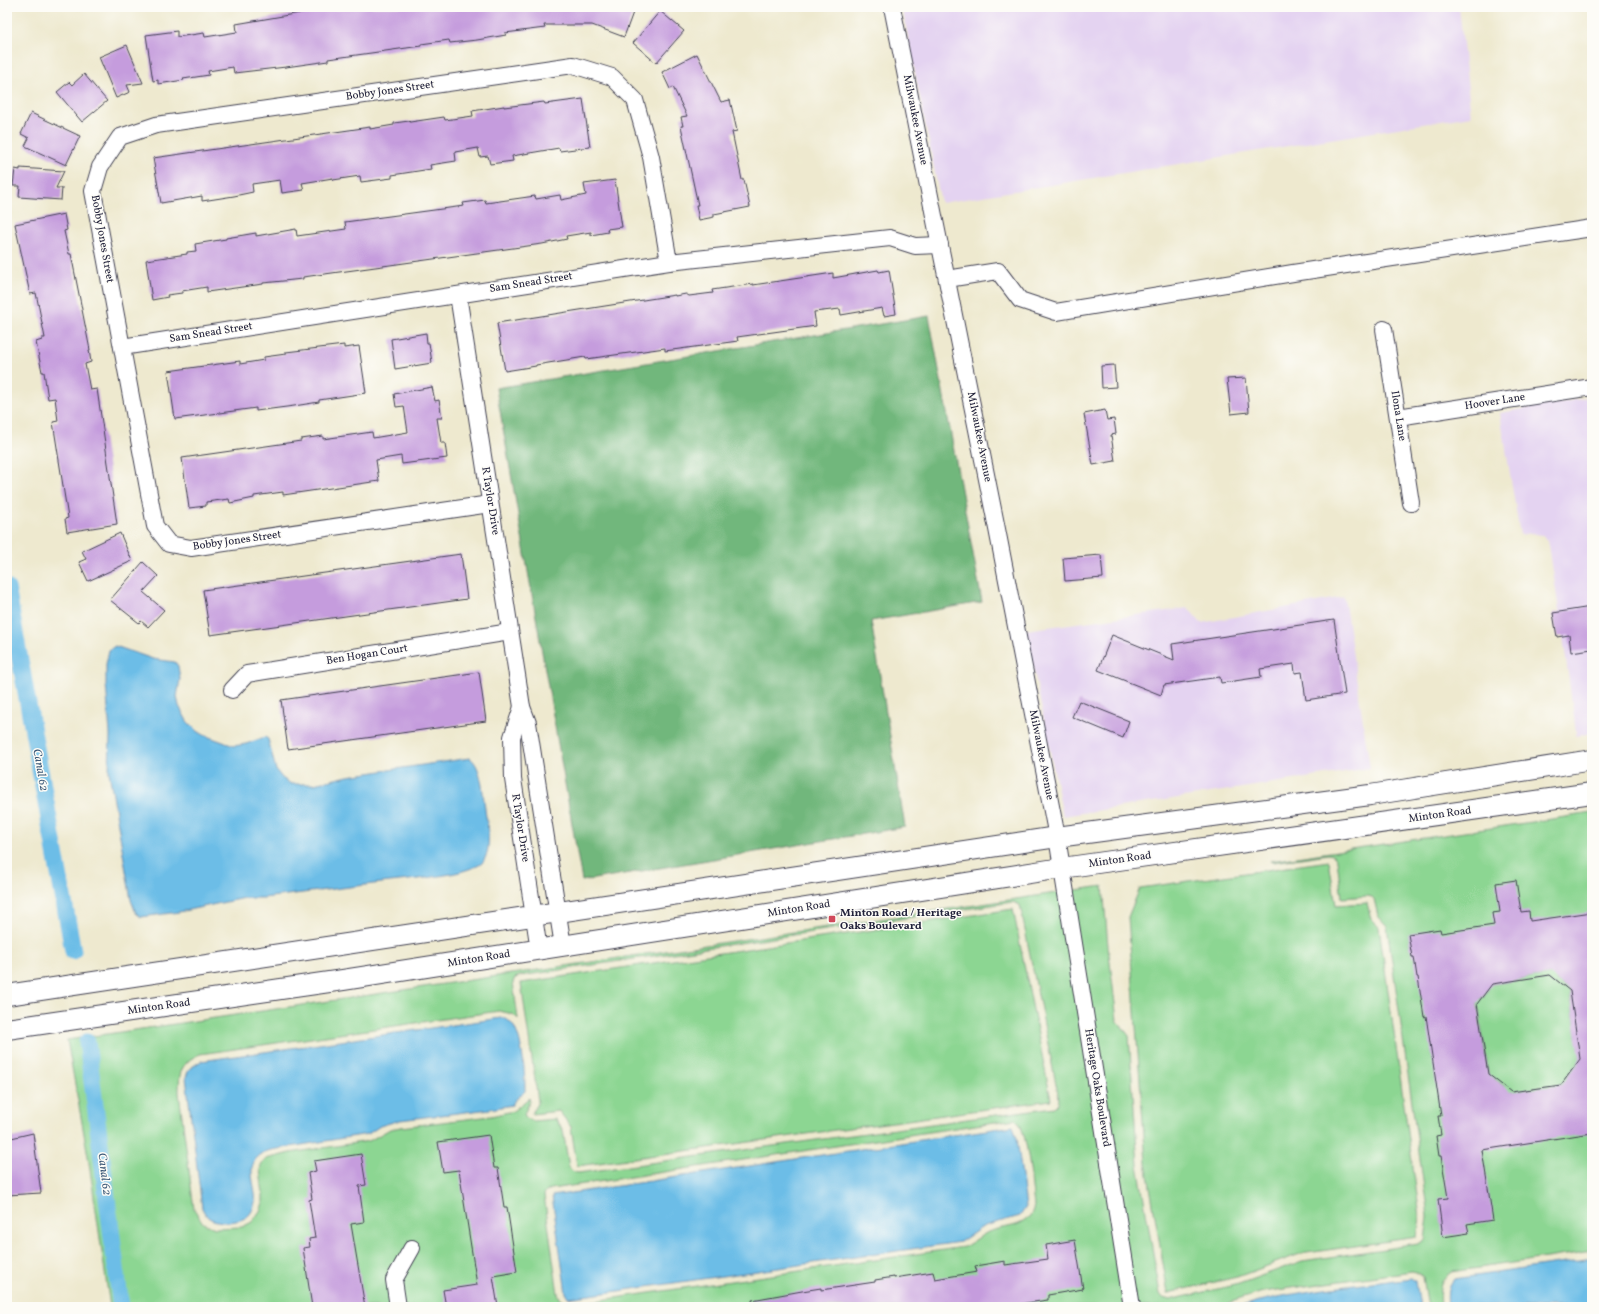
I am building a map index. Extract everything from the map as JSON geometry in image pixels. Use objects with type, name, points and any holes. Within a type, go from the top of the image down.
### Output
[{"type":"main road","points":[[7,995],[1057,837],[1370,795],[1592,760]]},
{"type":"main road","name":"Minton Road","points":[[7,1029],[343,980],[1062,868],[1592,793]]},
{"type":"street","name":"Milwaukee Avenue","points":[[892,7],[947,279],[1062,868]]},
{"type":"street","name":"Bobby Jones Street","points":[[490,504],[191,548],[169,544],[155,526],[93,191],[100,167],[120,137],[156,125],[573,65],[612,76],[634,100],[651,157],[669,262]]},
{"type":"street","points":[[947,279],[998,271],[1020,300],[1056,312],[1285,274],[1592,228]]},
{"type":"street","name":"Sam Snead Street","points":[[122,347],[669,262],[890,238],[916,246],[940,245]]},
{"type":"street","name":"R Taylor Drive","points":[[458,295],[522,707],[528,723],[563,946]]},
{"type":"street","name":"Ilona Lane","points":[[1384,329],[1411,503]]},
{"type":"street","name":"Hoover Lane","points":[[1398,417],[1592,387]]},
{"type":"street","name":"Ben Hogan Court","points":[[232,690],[247,674],[510,632]]},
{"type":"street","name":"R Taylor Drive","points":[[522,707],[512,738],[512,779],[539,950]]},
{"type":"street","points":[[512,769],[535,766]]},
{"type":"street","points":[[521,833],[545,829]]},
{"type":"street","name":"Heritage Oaks Boulevard","points":[[1062,868],[1132,1307]]},
{"type":"street","points":[[398,1307],[394,1280],[412,1248]]},
{"type":"shaded area","points":[[902,7],[1459,7],[1471,116],[941,203]]},
{"type":"shaded area","points":[[1592,397],[1592,733],[1575,736],[1576,732],[1549,545],[1545,538],[1541,535],[1531,533],[1520,535],[1500,413]]},
{"type":"shaded area","points":[[1344,597],[1370,768],[1063,816],[1026,630],[1188,608],[1201,623]]},
{"type":"green space","points":[[929,316],[982,602],[871,621],[905,827],[582,881],[496,388]]},
{"type":"green space","points":[[1592,813],[1592,1251],[1452,1272],[1444,1278],[1440,1287],[1440,1307],[1428,1307],[1423,1277],[1412,1271],[1263,1292],[1231,1302],[1223,1307],[110,1307],[88,1156],[67,1040],[1103,886],[1108,946],[1117,1020],[1129,1036],[1138,1165],[1160,1294],[1163,1298],[1170,1300],[1239,1284],[1302,1261],[1418,1244],[1425,1240],[1428,1216],[1387,926],[1378,916],[1374,899],[1372,897],[1342,898],[1337,860],[1333,855],[1328,854],[1272,862],[1270,861]],"holes":[[[1012,902],[1020,905],[1059,1099],[1058,1103],[1054,1107],[578,1173],[572,1171],[569,1167],[563,1130],[555,1119],[533,1121],[526,1118],[524,1114],[530,1101],[529,1098],[513,1111],[491,1116],[390,1129],[369,1141],[290,1153],[266,1159],[261,1165],[260,1170],[263,1203],[260,1211],[252,1222],[242,1227],[215,1228],[203,1223],[194,1209],[179,1093],[180,1074],[188,1061],[193,1057],[200,1054],[499,1011],[513,1014],[518,1019],[513,982],[515,978],[520,976]],[[1565,972],[1577,982],[1582,1078],[1571,1090],[1497,1097],[1480,1072],[1473,992],[1486,978]],[[1015,1119],[1023,1133],[1026,1145],[1031,1173],[1034,1206],[1027,1219],[1022,1222],[988,1232],[964,1247],[567,1305],[563,1304],[558,1294],[544,1195],[551,1189]]]},
{"type":"green space","points":[[1329,861],[1336,905],[1367,903],[1371,919],[1379,927],[1420,1217],[1417,1237],[1300,1254],[1237,1277],[1168,1293],[1146,1163],[1128,917],[1140,888]]},
{"type":"green space","points":[[1013,909],[1051,1100],[577,1166],[571,1127],[559,1111],[532,1114],[538,1101],[521,983]]},
{"type":"green space","points":[[1556,974],[1556,980],[1565,987],[1569,986],[1582,1066],[1571,1071],[1567,1077],[1571,1080],[1568,1084],[1507,1093],[1502,1089],[1504,1086],[1495,1079],[1493,1082],[1489,1079],[1477,999],[1478,997],[1481,999],[1488,990],[1487,985]]},
{"type":"water","points":[[115,646],[153,659],[175,662],[178,666],[180,679],[177,697],[179,706],[187,721],[196,730],[204,735],[234,746],[246,744],[265,737],[268,739],[276,770],[282,778],[291,784],[314,784],[348,776],[470,758],[477,767],[483,789],[488,830],[487,851],[482,863],[460,872],[440,876],[263,898],[244,898],[179,912],[141,917],[136,913],[131,900],[109,772],[110,734],[106,664],[109,650]]},
{"type":"water","points":[[501,1018],[509,1021],[514,1026],[520,1044],[524,1064],[525,1091],[512,1105],[400,1120],[380,1126],[368,1134],[271,1150],[257,1157],[252,1167],[255,1202],[249,1215],[240,1220],[223,1222],[213,1220],[205,1214],[202,1208],[186,1077],[189,1069],[201,1061]]},
{"type":"water","points":[[1013,1126],[1017,1138],[1026,1207],[1020,1216],[984,1226],[960,1242],[569,1298],[566,1293],[552,1196]]},
{"type":"water","points":[[1592,1259],[1592,1307],[1448,1307],[1448,1288],[1454,1279]]},
{"type":"water","points":[[1412,1278],[1416,1281],[1420,1307],[1238,1307],[1302,1292]]},
{"type":"building","points":[[335,7],[336,10],[354,7],[635,7],[624,37],[592,25],[544,25],[545,28],[505,33],[506,35],[477,40],[450,43],[449,40],[421,44],[421,46],[328,59],[328,61],[234,73],[233,67],[208,71],[209,75],[183,79],[184,80],[158,84],[158,80],[153,81],[146,35],[177,31],[177,37],[204,33],[205,37],[237,32],[236,24]]},
{"type":"building","points":[[660,11],[684,31],[656,63],[633,43]]},
{"type":"building","points":[[127,45],[143,83],[127,85],[130,92],[116,98],[99,57]]},
{"type":"building","points":[[697,54],[721,102],[730,100],[737,131],[732,132],[742,180],[744,180],[750,207],[714,214],[714,217],[699,220],[696,205],[698,205],[681,126],[683,126],[681,117],[687,116],[673,87],[670,89],[662,72]]},
{"type":"building","points":[[84,74],[107,101],[82,122],[57,92],[69,82],[72,85]]},
{"type":"building","points":[[583,99],[590,147],[560,151],[559,148],[512,156],[513,161],[490,164],[488,156],[480,157],[478,148],[455,152],[456,161],[430,165],[431,169],[392,175],[392,178],[361,182],[360,176],[333,180],[333,178],[302,183],[304,190],[282,193],[280,180],[252,184],[253,192],[234,196],[202,201],[202,196],[161,203],[153,158],[370,127],[370,129],[409,121],[444,117],[445,120],[473,116],[472,111],[504,106],[544,102],[545,104]]},
{"type":"building","points":[[31,113],[80,136],[66,165],[25,146],[29,138],[21,134]]},
{"type":"building","points":[[20,168],[64,171],[56,188],[62,188],[61,200],[19,197],[20,186],[13,186],[15,169],[20,170]]},
{"type":"building","points":[[615,180],[622,227],[607,229],[608,232],[591,235],[591,232],[566,236],[567,239],[542,244],[303,277],[303,279],[263,283],[207,292],[207,287],[182,291],[182,293],[167,295],[168,297],[152,300],[146,260],[187,254],[187,252],[196,251],[195,244],[256,233],[256,236],[296,229],[297,236],[346,229],[345,222],[464,206],[463,203],[485,200],[486,203],[535,196],[536,199],[560,195],[561,200],[586,195],[584,184]]},
{"type":"building","points":[[64,214],[67,230],[64,231],[69,254],[71,254],[90,350],[91,362],[85,364],[90,390],[97,389],[117,524],[67,532],[65,519],[68,518],[53,422],[58,421],[55,398],[48,399],[44,372],[42,372],[36,342],[42,340],[42,338],[45,338],[36,293],[30,294],[15,224]]},
{"type":"building","points":[[878,270],[879,272],[889,270],[896,314],[884,316],[882,308],[841,315],[840,309],[814,312],[816,326],[737,337],[738,341],[665,351],[665,348],[586,359],[585,357],[505,371],[497,323],[675,295],[686,294],[689,296],[713,293],[712,290],[753,284],[833,273],[833,278]]},
{"type":"building","points":[[426,333],[432,363],[395,369],[391,339]]},
{"type":"building","points":[[344,345],[344,348],[359,346],[366,393],[319,400],[319,402],[294,406],[256,411],[256,408],[175,419],[168,371],[240,361],[240,364],[264,360],[264,357],[286,354],[286,352]]},
{"type":"building","points":[[1114,365],[1116,387],[1102,388],[1101,366]]},
{"type":"building","points":[[1246,378],[1249,412],[1231,414],[1227,379]]},
{"type":"building","points":[[432,387],[435,401],[439,400],[442,418],[437,418],[441,443],[445,443],[447,458],[402,464],[401,456],[376,460],[379,481],[283,495],[283,492],[254,496],[254,498],[230,503],[229,499],[206,502],[206,506],[189,508],[182,458],[301,441],[301,439],[323,436],[323,439],[372,432],[373,438],[408,432],[404,406],[396,407],[394,394]]},
{"type":"building","points":[[1105,410],[1107,420],[1114,419],[1116,434],[1111,435],[1115,461],[1093,465],[1084,414]]},
{"type":"building","points":[[120,533],[132,561],[88,581],[79,562],[86,559],[82,551]]},
{"type":"building","points":[[461,554],[467,599],[210,635],[203,590]]},
{"type":"building","points":[[1101,555],[1103,578],[1065,581],[1063,558]]},
{"type":"building","points":[[143,562],[158,576],[143,592],[164,610],[148,627],[141,621],[139,623],[110,600]]},
{"type":"building","points":[[1591,607],[1592,649],[1571,652],[1569,635],[1557,637],[1553,613]]},
{"type":"building","points":[[1334,620],[1345,694],[1306,700],[1302,672],[1295,673],[1294,664],[1260,669],[1261,677],[1221,683],[1220,677],[1164,685],[1161,695],[1098,670],[1112,635],[1174,660],[1172,644]]},
{"type":"building","points":[[479,672],[486,721],[288,749],[281,700]]},
{"type":"building","points":[[1079,701],[1129,721],[1123,738],[1072,717]]},
{"type":"building","points":[[1516,880],[1521,912],[1529,911],[1530,921],[1592,912],[1592,1133],[1482,1150],[1493,1220],[1467,1224],[1469,1233],[1443,1237],[1438,1199],[1448,1198],[1436,1136],[1441,1135],[1438,1116],[1441,1116],[1426,1016],[1424,1017],[1418,977],[1414,957],[1412,957],[1408,934],[1440,929],[1441,933],[1494,925],[1492,913],[1500,912],[1496,883]],"holes":[[[1550,975],[1570,991],[1580,1059],[1561,1085],[1511,1092],[1488,1074],[1477,1004],[1492,984]]]},
{"type":"building","points":[[33,1133],[41,1193],[7,1195],[7,1139]]},
{"type":"building","points":[[489,1135],[494,1168],[498,1168],[504,1207],[507,1207],[517,1272],[493,1276],[498,1307],[446,1307],[443,1290],[477,1285],[459,1170],[443,1172],[438,1142]]},
{"type":"building","points":[[361,1154],[366,1185],[359,1186],[364,1222],[351,1224],[365,1307],[312,1307],[303,1248],[310,1247],[309,1239],[315,1238],[309,1200],[312,1199],[308,1173],[316,1171],[314,1161]]},
{"type":"building","points":[[1075,1240],[1083,1289],[1048,1295],[1048,1300],[1012,1305],[1012,1307],[753,1307],[752,1300],[802,1291],[821,1288],[821,1290],[875,1282],[875,1280],[933,1272],[935,1279],[977,1272],[975,1266],[1005,1261],[1005,1265],[1048,1259],[1046,1245]]},
{"type":"waterway","name":"Canal 62","points":[[7,588],[73,951]]},
{"type":"waterway","name":"Canal 62","points":[[87,1042],[121,1307]]},
{"type":"place","name":"Minton Road / Heritage Oaks Boulevard","points":[[832,919]]}]
